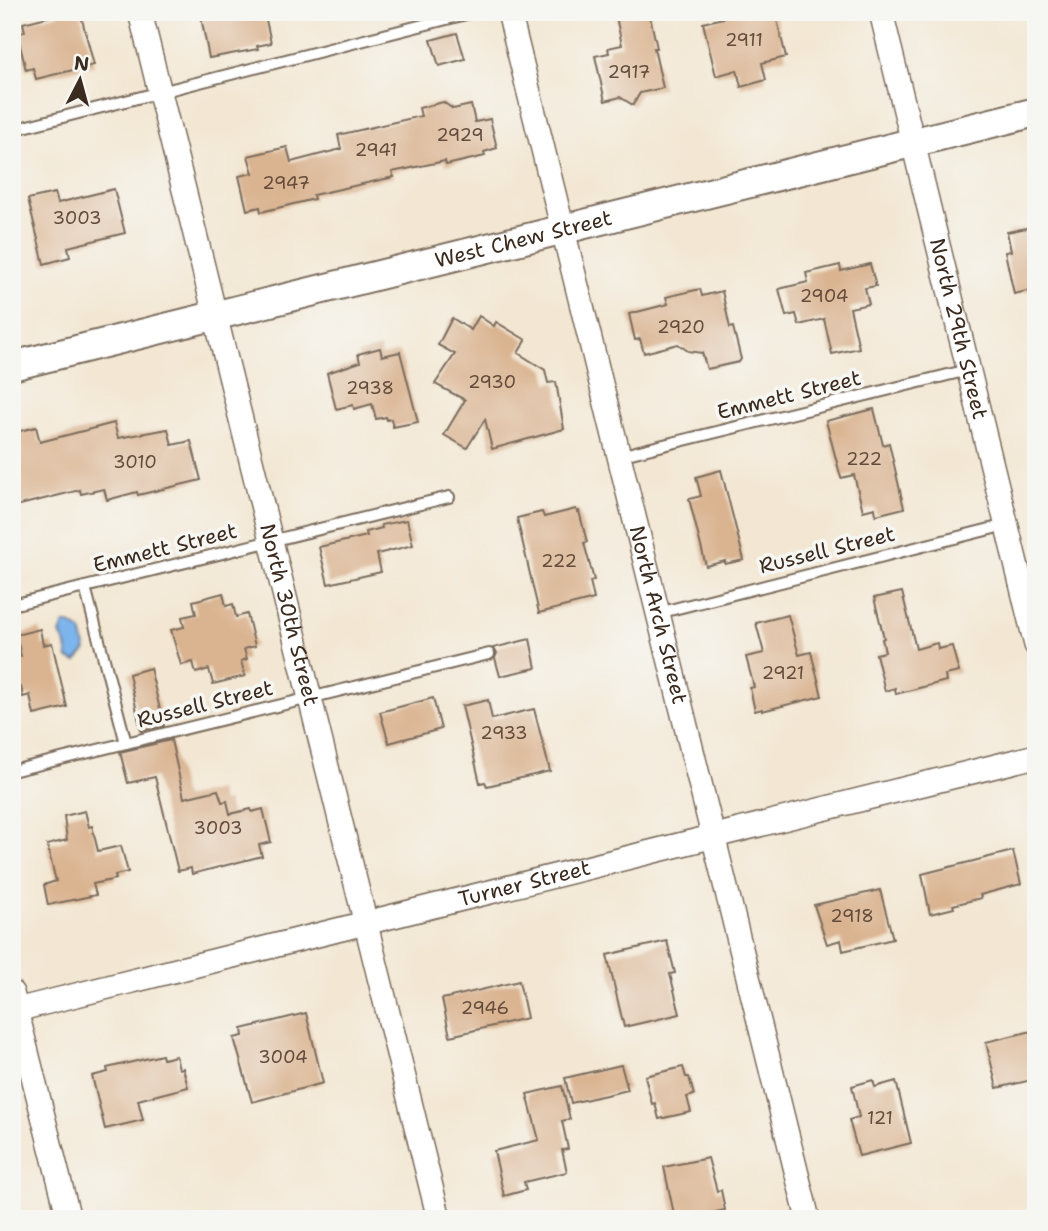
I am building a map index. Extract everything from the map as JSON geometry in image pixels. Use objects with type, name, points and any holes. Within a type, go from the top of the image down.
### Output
[{"type":"street","name":"North 30th Street","points":[[140,12],[439,1219]]},
{"type":"street","name":"North Arch Street","points":[[509,12],[808,1219]]},
{"type":"street","name":"North 29th Street","points":[[881,12],[1036,645]]},
{"type":"street","name":"West Chew Street","points":[[12,366],[1036,112]]},
{"type":"street","name":"Turner Street","points":[[14,1005],[366,923],[1036,756]]},
{"type":"street","points":[[14,1005],[69,1219]]},
{"type":"lane","points":[[12,130],[474,12]]},
{"type":"lane","name":"Emmett Street","points":[[619,456],[968,370]]},
{"type":"lane","name":"Emmett Street","points":[[12,605],[449,497]]},
{"type":"lane","name":"Russell Street","points":[[658,613],[1006,525]]},
{"type":"lane","points":[[85,587],[126,743]]},
{"type":"lane","name":"Russell Street","points":[[12,771],[489,654]]},
{"type":"water","points":[[64,624],[70,624],[81,631],[86,650],[76,662],[68,659],[66,645],[60,634]]},
{"type":"building","points":[[67,12],[80,12],[94,65],[36,79],[33,68],[26,70],[17,33],[25,32],[23,23]]},
{"type":"building","points":[[200,12],[247,12],[248,19],[265,15],[271,43],[257,46],[258,49],[209,58]]},
{"type":"building","points":[[615,12],[649,12],[657,48],[654,48],[663,88],[640,93],[633,105],[620,97],[605,101],[595,56],[609,53],[608,48],[622,45]]},
{"type":"building","points":[[722,12],[775,12],[786,57],[762,63],[766,80],[741,87],[737,70],[716,76],[703,23],[723,18]]},
{"type":"building","points":[[457,33],[465,59],[439,66],[431,40]]},
{"type":"building","points":[[443,102],[453,109],[471,105],[475,122],[490,119],[497,148],[484,152],[485,156],[446,165],[445,161],[392,172],[394,177],[313,195],[314,199],[261,212],[260,207],[247,210],[239,176],[253,173],[248,156],[287,147],[291,162],[341,149],[338,135],[421,116],[419,108]]},
{"type":"building","points":[[114,189],[125,233],[68,247],[70,257],[44,264],[28,199],[55,193],[58,203]]},
{"type":"building","points":[[1032,227],[1036,249],[1036,289],[1014,294],[1005,252],[1011,251],[1007,232]]},
{"type":"building","points":[[870,264],[876,286],[865,288],[869,304],[850,308],[859,348],[832,354],[824,319],[799,325],[796,314],[786,316],[779,289],[808,282],[806,273],[840,265],[841,271]]},
{"type":"building","points":[[700,289],[702,296],[722,291],[730,328],[733,327],[741,359],[739,362],[707,369],[702,353],[688,351],[678,344],[644,353],[640,339],[635,340],[629,314],[668,304],[666,297]]},
{"type":"building","points":[[479,316],[494,326],[496,322],[526,340],[518,353],[545,370],[548,383],[556,382],[564,429],[492,449],[485,419],[467,448],[444,435],[465,400],[435,384],[455,354],[438,345],[452,318],[471,330]]},
{"type":"building","points":[[380,348],[382,356],[400,352],[418,422],[393,427],[391,419],[376,419],[372,404],[354,409],[353,405],[336,409],[327,373],[360,362],[358,354]]},
{"type":"building","points":[[874,409],[883,445],[889,443],[904,508],[876,515],[875,508],[863,511],[854,475],[841,478],[826,421]]},
{"type":"building","points":[[114,423],[118,438],[168,429],[172,445],[191,441],[201,480],[107,500],[104,489],[81,494],[80,490],[12,507],[12,433],[36,427],[40,442]]},
{"type":"building","points":[[721,470],[744,560],[706,566],[689,499],[701,496],[696,477]]},
{"type":"building","points":[[576,509],[579,511],[587,542],[584,543],[594,580],[590,581],[594,599],[539,613],[517,518],[542,512],[544,517]]},
{"type":"building","points":[[407,520],[413,545],[377,554],[381,572],[328,584],[319,547],[367,536],[366,532],[382,528],[381,525]]},
{"type":"building","points":[[902,592],[916,649],[937,643],[938,649],[952,646],[959,672],[945,675],[946,681],[896,694],[895,688],[885,691],[876,654],[885,652],[874,598]]},
{"type":"building","points":[[223,593],[226,606],[233,604],[236,617],[247,614],[255,646],[244,649],[247,659],[241,661],[245,676],[213,684],[209,669],[196,673],[193,662],[181,665],[171,630],[184,627],[182,617],[196,614],[193,601]]},
{"type":"building","points":[[788,615],[799,655],[811,652],[822,696],[755,711],[750,688],[754,687],[746,657],[764,653],[756,623]]},
{"type":"building","points":[[40,629],[43,645],[52,643],[67,707],[34,715],[30,695],[23,697],[21,687],[16,688],[12,657],[21,656],[16,635]]},
{"type":"building","points":[[530,639],[536,668],[500,676],[495,658],[497,653],[493,648]]},
{"type":"building","points":[[150,668],[164,726],[141,731],[129,674]]},
{"type":"building","points":[[433,698],[441,729],[389,743],[380,712]]},
{"type":"building","points":[[488,700],[492,719],[534,709],[550,771],[487,786],[485,782],[480,783],[462,706]]},
{"type":"building","points":[[171,740],[184,798],[218,790],[222,802],[227,801],[230,814],[263,809],[271,842],[259,845],[262,856],[192,874],[191,868],[178,871],[155,777],[128,783],[120,752]]},
{"type":"building","points":[[85,811],[98,851],[121,846],[128,872],[115,875],[116,879],[93,884],[96,895],[48,905],[44,885],[56,881],[47,845],[67,840],[64,816]]},
{"type":"building","points":[[1013,851],[1021,884],[980,895],[981,898],[930,914],[922,874]]},
{"type":"building","points":[[880,890],[893,939],[843,951],[841,940],[827,944],[814,905]]},
{"type":"building","points":[[667,941],[675,973],[670,974],[680,1014],[624,1027],[607,955]]},
{"type":"building","points":[[519,981],[527,1018],[450,1036],[442,999]]},
{"type":"building","points":[[306,1013],[323,1083],[252,1102],[234,1038],[243,1036],[242,1029]]},
{"type":"building","points":[[1036,1030],[1036,1079],[997,1088],[986,1042]]},
{"type":"building","points":[[162,1055],[163,1059],[176,1056],[179,1069],[183,1068],[188,1087],[138,1100],[143,1120],[105,1129],[92,1076],[108,1072],[107,1068]]},
{"type":"building","points":[[621,1065],[628,1090],[571,1103],[565,1078]]},
{"type":"building","points":[[683,1067],[694,1095],[687,1097],[691,1112],[659,1119],[645,1076]]},
{"type":"building","points":[[873,1080],[875,1087],[896,1081],[911,1143],[859,1156],[849,1120],[859,1117],[852,1086]]},
{"type":"building","points":[[562,1086],[570,1119],[562,1121],[568,1149],[562,1150],[567,1172],[524,1182],[526,1190],[504,1196],[494,1151],[539,1140],[527,1094]]},
{"type":"building","points":[[708,1158],[717,1191],[721,1190],[725,1210],[702,1215],[703,1219],[675,1219],[664,1167]]}]
